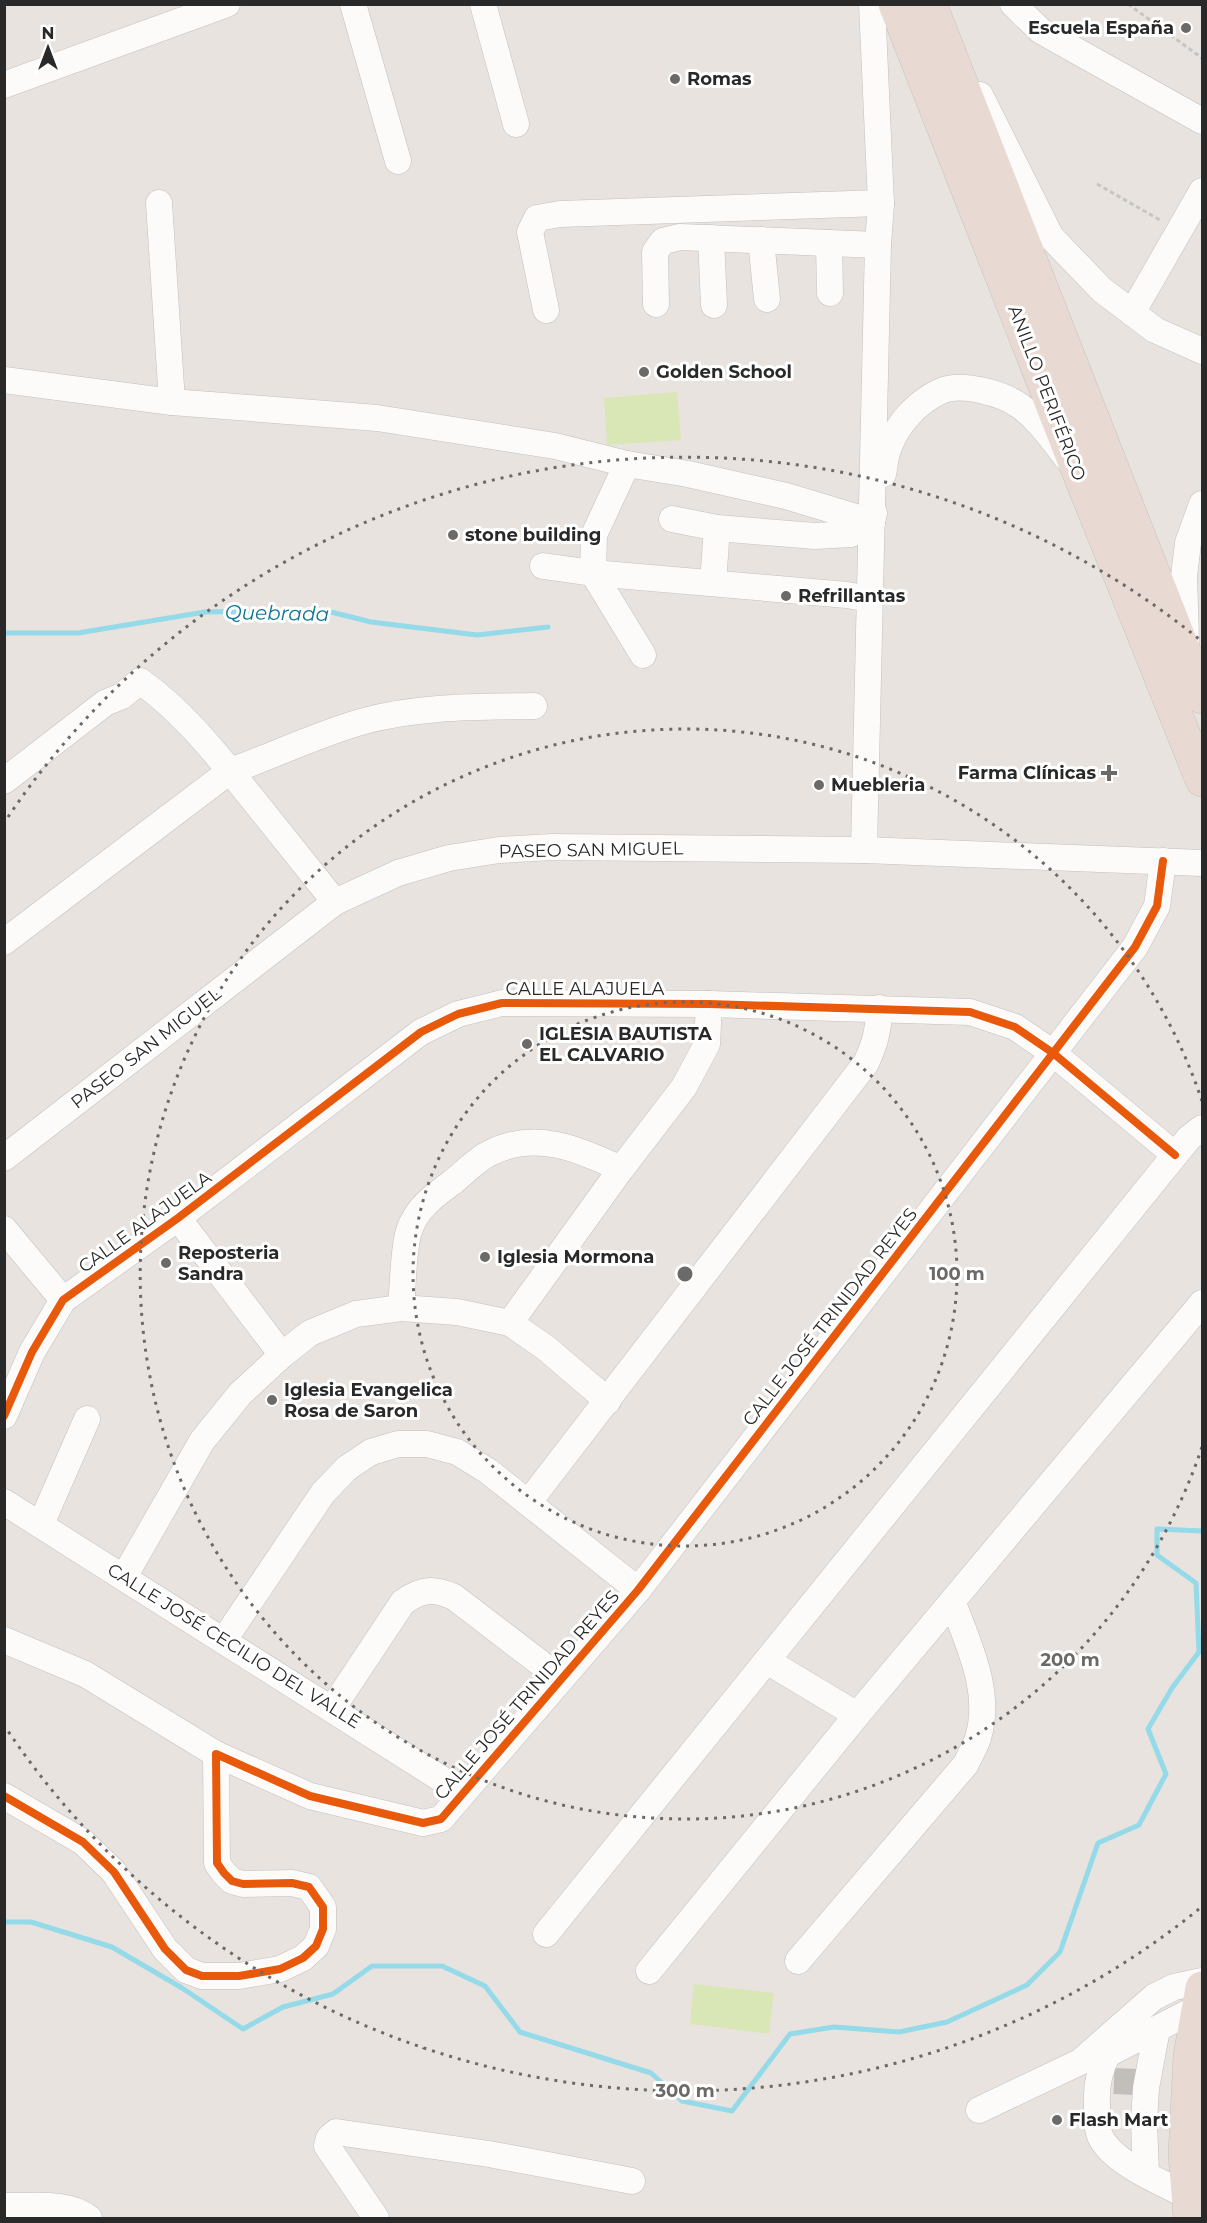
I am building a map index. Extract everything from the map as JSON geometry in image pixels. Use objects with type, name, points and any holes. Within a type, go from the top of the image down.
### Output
[{"type":"highway","name":"ANILLO PERIFÉRICO","points":[[895,4],[1079,473],[1203,780]]},
{"type":"highway","name":"ANILLO PERIFÉRICO","points":[[930,4],[1203,697]]},
{"type":"highway","points":[[1189,2207],[1185,2154],[1190,2056],[1201,1992]]},
{"type":"street","points":[[4,86],[227,4]]},
{"type":"street","points":[[353,4],[398,161]]},
{"type":"street","points":[[483,4],[516,124]]},
{"type":"street","points":[[864,850],[878,244],[881,203],[872,4]]},
{"type":"street","points":[[934,4],[1052,237],[1102,290],[1132,313],[1155,330],[1203,351]]},
{"type":"street","points":[[1013,4],[1041,31],[1203,121]]},
{"type":"street","points":[[1132,313],[1203,191]]},
{"type":"street","points":[[159,203],[172,402]]},
{"type":"street","points":[[546,310],[530,232],[537,218],[560,214],[881,203]]},
{"type":"street","points":[[656,304],[655,252],[663,241],[680,237],[878,244]]},
{"type":"street","points":[[711,238],[714,305]]},
{"type":"street","points":[[761,240],[766,299]]},
{"type":"street","points":[[829,243],[830,293]]},
{"type":"street","points":[[4,380],[172,402],[377,418],[555,446],[627,464],[688,474],[786,496],[872,522]]},
{"type":"street","points":[[672,519],[717,528],[815,536],[851,534],[872,522],[888,448],[904,420],[919,405],[943,390],[972,389],[998,394],[1020,406],[1039,423],[1079,473]]},
{"type":"street","points":[[627,464],[594,535],[593,573],[643,655]]},
{"type":"street","points":[[1187,658],[1183,584],[1188,543],[1203,504]]},
{"type":"street","points":[[713,583],[717,528]]},
{"type":"street","points":[[543,566],[593,573],[870,598]]},
{"type":"street","points":[[4,781],[105,703],[122,696],[140,681],[186,721],[230,771],[334,902]]},
{"type":"street","points":[[4,942],[230,771],[318,736],[366,721],[412,713],[534,706]]},
{"type":"street","name":"PASEO SAN MIGUEL","points":[[4,1158],[334,902],[398,873],[449,858],[499,849],[552,847],[864,850],[1185,862]]},
{"type":"street","name":"CALLE JOSÉ TRINIDAD REYES","points":[[4,1640],[85,1674],[216,1754],[310,1796],[423,1823],[441,1819],[638,1590],[1135,947],[1157,906],[1185,862]]},
{"type":"street","name":"CALLE ALAJUELA","points":[[4,1416],[32,1352],[63,1300],[178,1218],[421,1032],[458,1014],[502,1003],[710,1004],[970,1012],[1015,1027],[1053,1053],[1175,1155]]},
{"type":"street","points":[[510,1323],[621,1169],[684,1087],[707,1044],[710,1004]]},
{"type":"street","points":[[528,1503],[866,1063],[879,1027],[879,1008]]},
{"type":"street","points":[[546,1934],[1175,1155],[1189,1138],[1203,1128]]},
{"type":"street","points":[[401,1308],[408,1233],[415,1216],[429,1200],[489,1153],[512,1145],[537,1142],[561,1144],[582,1150],[621,1169]]},
{"type":"street","points":[[178,1218],[282,1355]]},
{"type":"street","points":[[4,1228],[63,1300]]},
{"type":"street","points":[[649,1971],[857,1715],[1203,1303]]},
{"type":"street","points":[[124,1577],[202,1441],[240,1394],[282,1355],[310,1333],[356,1314],[401,1308],[457,1312],[510,1323],[546,1348],[608,1401]]},
{"type":"street","points":[[41,1524],[87,1419]]},
{"type":"street","points":[[224,1640],[323,1493],[347,1468],[371,1452],[398,1444],[427,1444],[457,1452],[488,1471],[638,1590]]},
{"type":"street","name":"CALLE JOSÉ CECILIO DEL VALLE","points":[[4,1502],[462,1792]]},
{"type":"street","points":[[332,1708],[403,1602],[414,1595],[428,1591],[441,1591],[454,1597],[560,1678]]},
{"type":"street","points":[[798,1961],[966,1764],[978,1740],[982,1719],[977,1667],[953,1603]]},
{"type":"street","points":[[767,1661],[857,1715]]},
{"type":"street","points":[[4,1796],[83,1842],[114,1872],[165,1949],[186,1970],[202,1976],[239,1976],[280,1969],[303,1958],[316,1946],[323,1929],[323,1907],[309,1887],[292,1883],[243,1884],[232,1881],[224,1873],[218,1863],[216,1754]]},
{"type":"street","points":[[979,2110],[1080,2062],[1154,1997],[1174,1987],[1201,1992]]},
{"type":"street","points":[[1146,2174],[1144,2122],[1124,2082],[1100,2069],[1108,2054],[1157,2029],[1201,1992]]},
{"type":"street","points":[[1157,2029],[1097,2124],[1107,2147],[1189,2207]]},
{"type":"street","points":[[376,2218],[327,2146],[329,2138],[336,2132],[489,2154],[632,2181]]},
{"type":"street","points":[[4,2206],[60,2208],[80,2211],[89,2218]]},
{"type":"path","points":[[1128,4],[1203,58]]},
{"type":"path","points":[[1097,184],[1180,231]]},
{"type":"green space","points":[[677,392],[681,440],[607,445],[604,398]]},
{"type":"green space","points":[[694,1984],[774,1993],[769,2034],[690,2024]]},
{"type":"waterway","name":"Quebrada","points":[[4,633],[78,633],[205,612],[323,610],[371,622],[477,635],[548,627]]},
{"type":"waterway","points":[[4,1922],[31,1922],[112,1947],[182,1988],[243,2029],[283,2007],[333,1994],[372,1966],[442,1966],[485,1986],[520,2032],[651,2073],[682,2101],[732,2111],[790,2034],[834,2027],[899,2032],[947,2022],[1027,1985],[1060,1952],[1098,1843],[1139,1825],[1166,1774],[1148,1729],[1172,1688],[1199,1652],[1196,1583],[1157,1555],[1157,1529],[1202,1531]]},
{"type":"tunnel","points":[[1114,2081],[1137,2082]]},
{"type":"cycle path","points":[[4,1796],[83,1842],[114,1872],[165,1949],[186,1970],[202,1976],[239,1976],[280,1969],[303,1958],[316,1946],[323,1929],[323,1907],[309,1887],[292,1883],[243,1884],[232,1881],[217,1863],[216,1754],[310,1796],[423,1823],[441,1819],[638,1590],[1135,947],[1157,906],[1163,861]]},
{"type":"cycle path","points":[[4,1416],[32,1352],[63,1300],[178,1218],[421,1032],[458,1014],[502,1003],[709,1004],[970,1012],[1015,1027],[1053,1053],[1175,1155]]},
{"type":"place","name":"Escuela España","points":[[1186,28]]},
{"type":"place","name":"Romas","points":[[675,79]]},
{"type":"place","name":"Golden School","points":[[644,372]]},
{"type":"place","name":"stone building","points":[[453,535]]},
{"type":"place","name":"Refrillantas","points":[[786,596]]},
{"type":"place","name":"Farma Clínicas","points":[[1109,773]]},
{"type":"place","name":"Muebleria","points":[[819,785]]},
{"type":"place","name":"IGLESIA BAUTISTA EL CALVARIO","points":[[527,1044]]},
{"type":"place","name":"Iglesia Mormona","points":[[485,1257]]},
{"type":"place","name":"Reposteria Sandra","points":[[166,1263]]},
{"type":"place","name":"Iglesia Evangelica Rosa de Saron","points":[[272,1400]]},
{"type":"place","name":"Flash Mart","points":[[1057,2120]]}]
